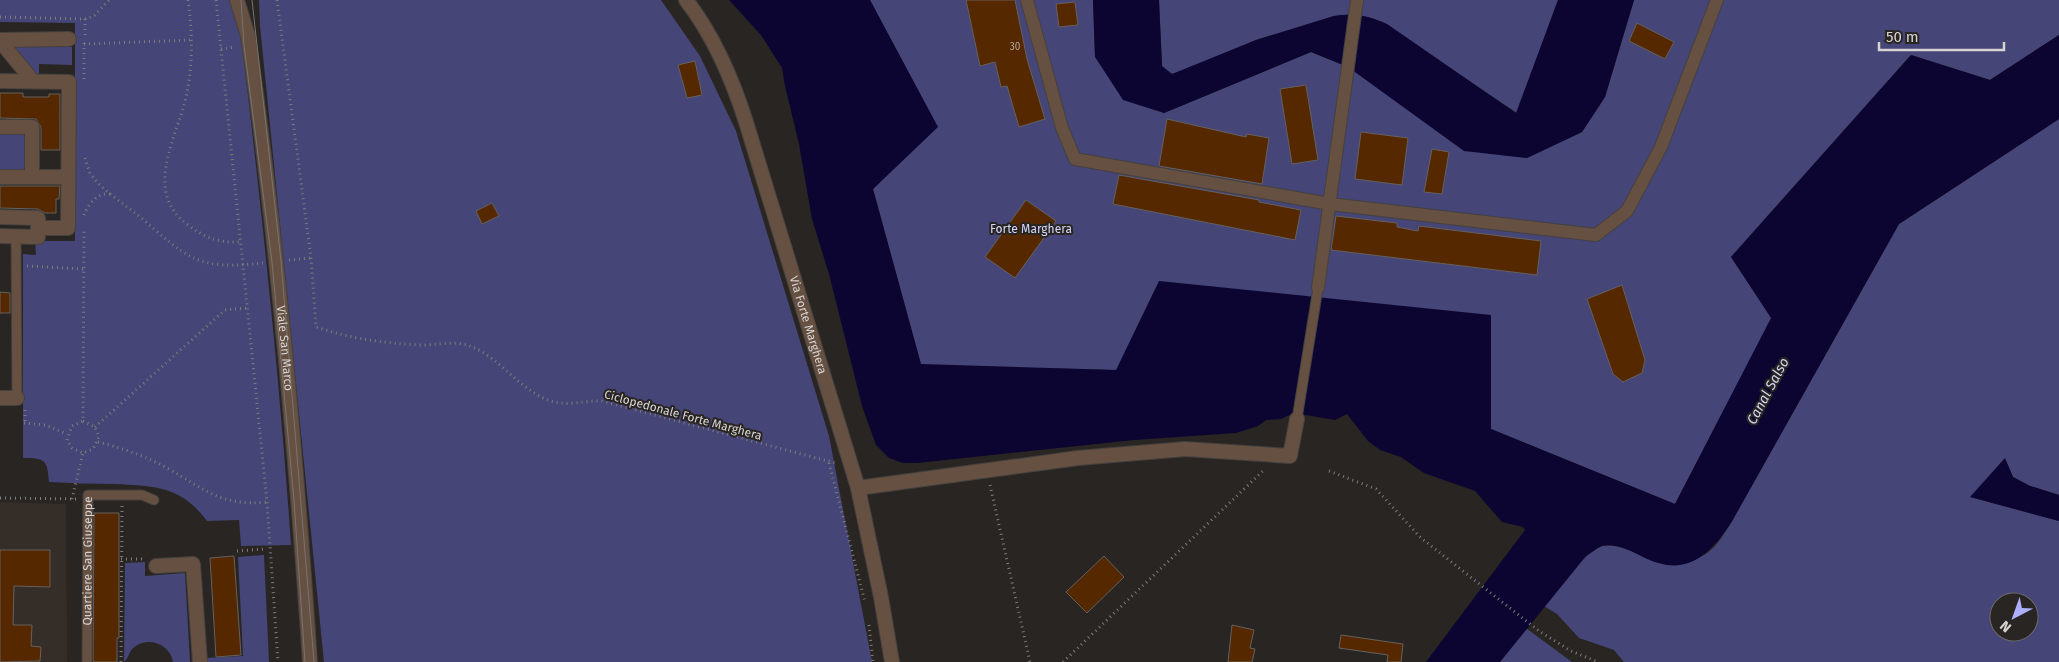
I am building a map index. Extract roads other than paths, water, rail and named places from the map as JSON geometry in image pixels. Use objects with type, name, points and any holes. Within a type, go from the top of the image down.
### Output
[{"type":"street","name":"Viale San Marco","points":[[237,0],[248,36]]},
{"type":"street","name":"Viale San Marco","points":[[248,0],[248,36],[276,261],[296,472],[310,662]]},
{"type":"street","name":"Via Forte Marghera","points":[[686,0],[713,40],[736,90],[858,488],[882,597],[892,662]]},
{"type":"street","points":[[1027,0],[1062,128],[1075,159],[1330,204],[1596,235],[1628,211],[1661,147],[1717,0]]},
{"type":"street","points":[[1318,288],[1357,0]]},
{"type":"street","points":[[0,41],[69,39]]},
{"type":"street","points":[[0,41],[33,81]]},
{"type":"street","points":[[0,81],[70,82],[68,228],[38,228]]},
{"type":"street","points":[[0,126],[32,127],[32,177]]},
{"type":"street","points":[[0,177],[68,177]]},
{"type":"street","points":[[0,217],[38,218],[38,237],[0,236]]},
{"type":"street","points":[[0,398],[21,402]]},
{"type":"street","points":[[858,488],[1078,458],[1185,450],[1290,456],[1297,419]]},
{"type":"street","points":[[151,562],[193,564],[200,662]]},
{"type":"lane","points":[[16,237],[21,402]]},
{"type":"lane","points":[[1297,419],[1318,288]]},
{"type":"lane","name":"Quartiere San Giuseppe","points":[[87,662],[88,495],[142,495],[154,500]]},
{"type":"water","name":"Canal Salso","points":[[729,0],[870,0],[938,127],[873,189],[921,364],[1116,370],[1159,281],[1491,315],[1491,429],[1675,504],[1771,318],[1731,257],[1911,55],[1990,80],[2059,35],[2059,119],[1899,224],[1731,523],[1713,546],[1704,554],[1694,561],[1671,565],[1658,563],[1629,550],[1607,545],[1602,546],[1586,556],[1500,662],[1426,662],[1525,530],[1523,527],[1502,522],[1475,491],[1424,473],[1401,457],[1380,450],[1368,441],[1347,414],[1335,420],[1294,413],[1281,419],[1266,420],[1258,426],[1236,433],[1134,440],[917,463],[903,463],[889,458],[876,445],[862,406],[829,274],[812,219],[799,144],[782,68],[761,35]]},
{"type":"water","points":[[1093,0],[1159,0],[1162,66],[1172,74],[1256,40],[1334,16],[1355,15],[1368,17],[1387,24],[1516,113],[1558,0],[1634,0],[1605,97],[1582,132],[1527,158],[1464,151],[1348,67],[1311,52],[1164,113],[1123,100],[1095,57]]},
{"type":"water","points":[[2005,458],[2013,477],[2030,486],[2059,495],[2059,521],[1970,497]]},
{"type":"tram line","points":[[241,0],[244,46],[272,262],[294,500],[305,662]]},
{"type":"tram line","points":[[252,0],[281,261],[314,662]]},
{"type":"park label","name":"Forte Marghera","points":[[1031,229]]}]
